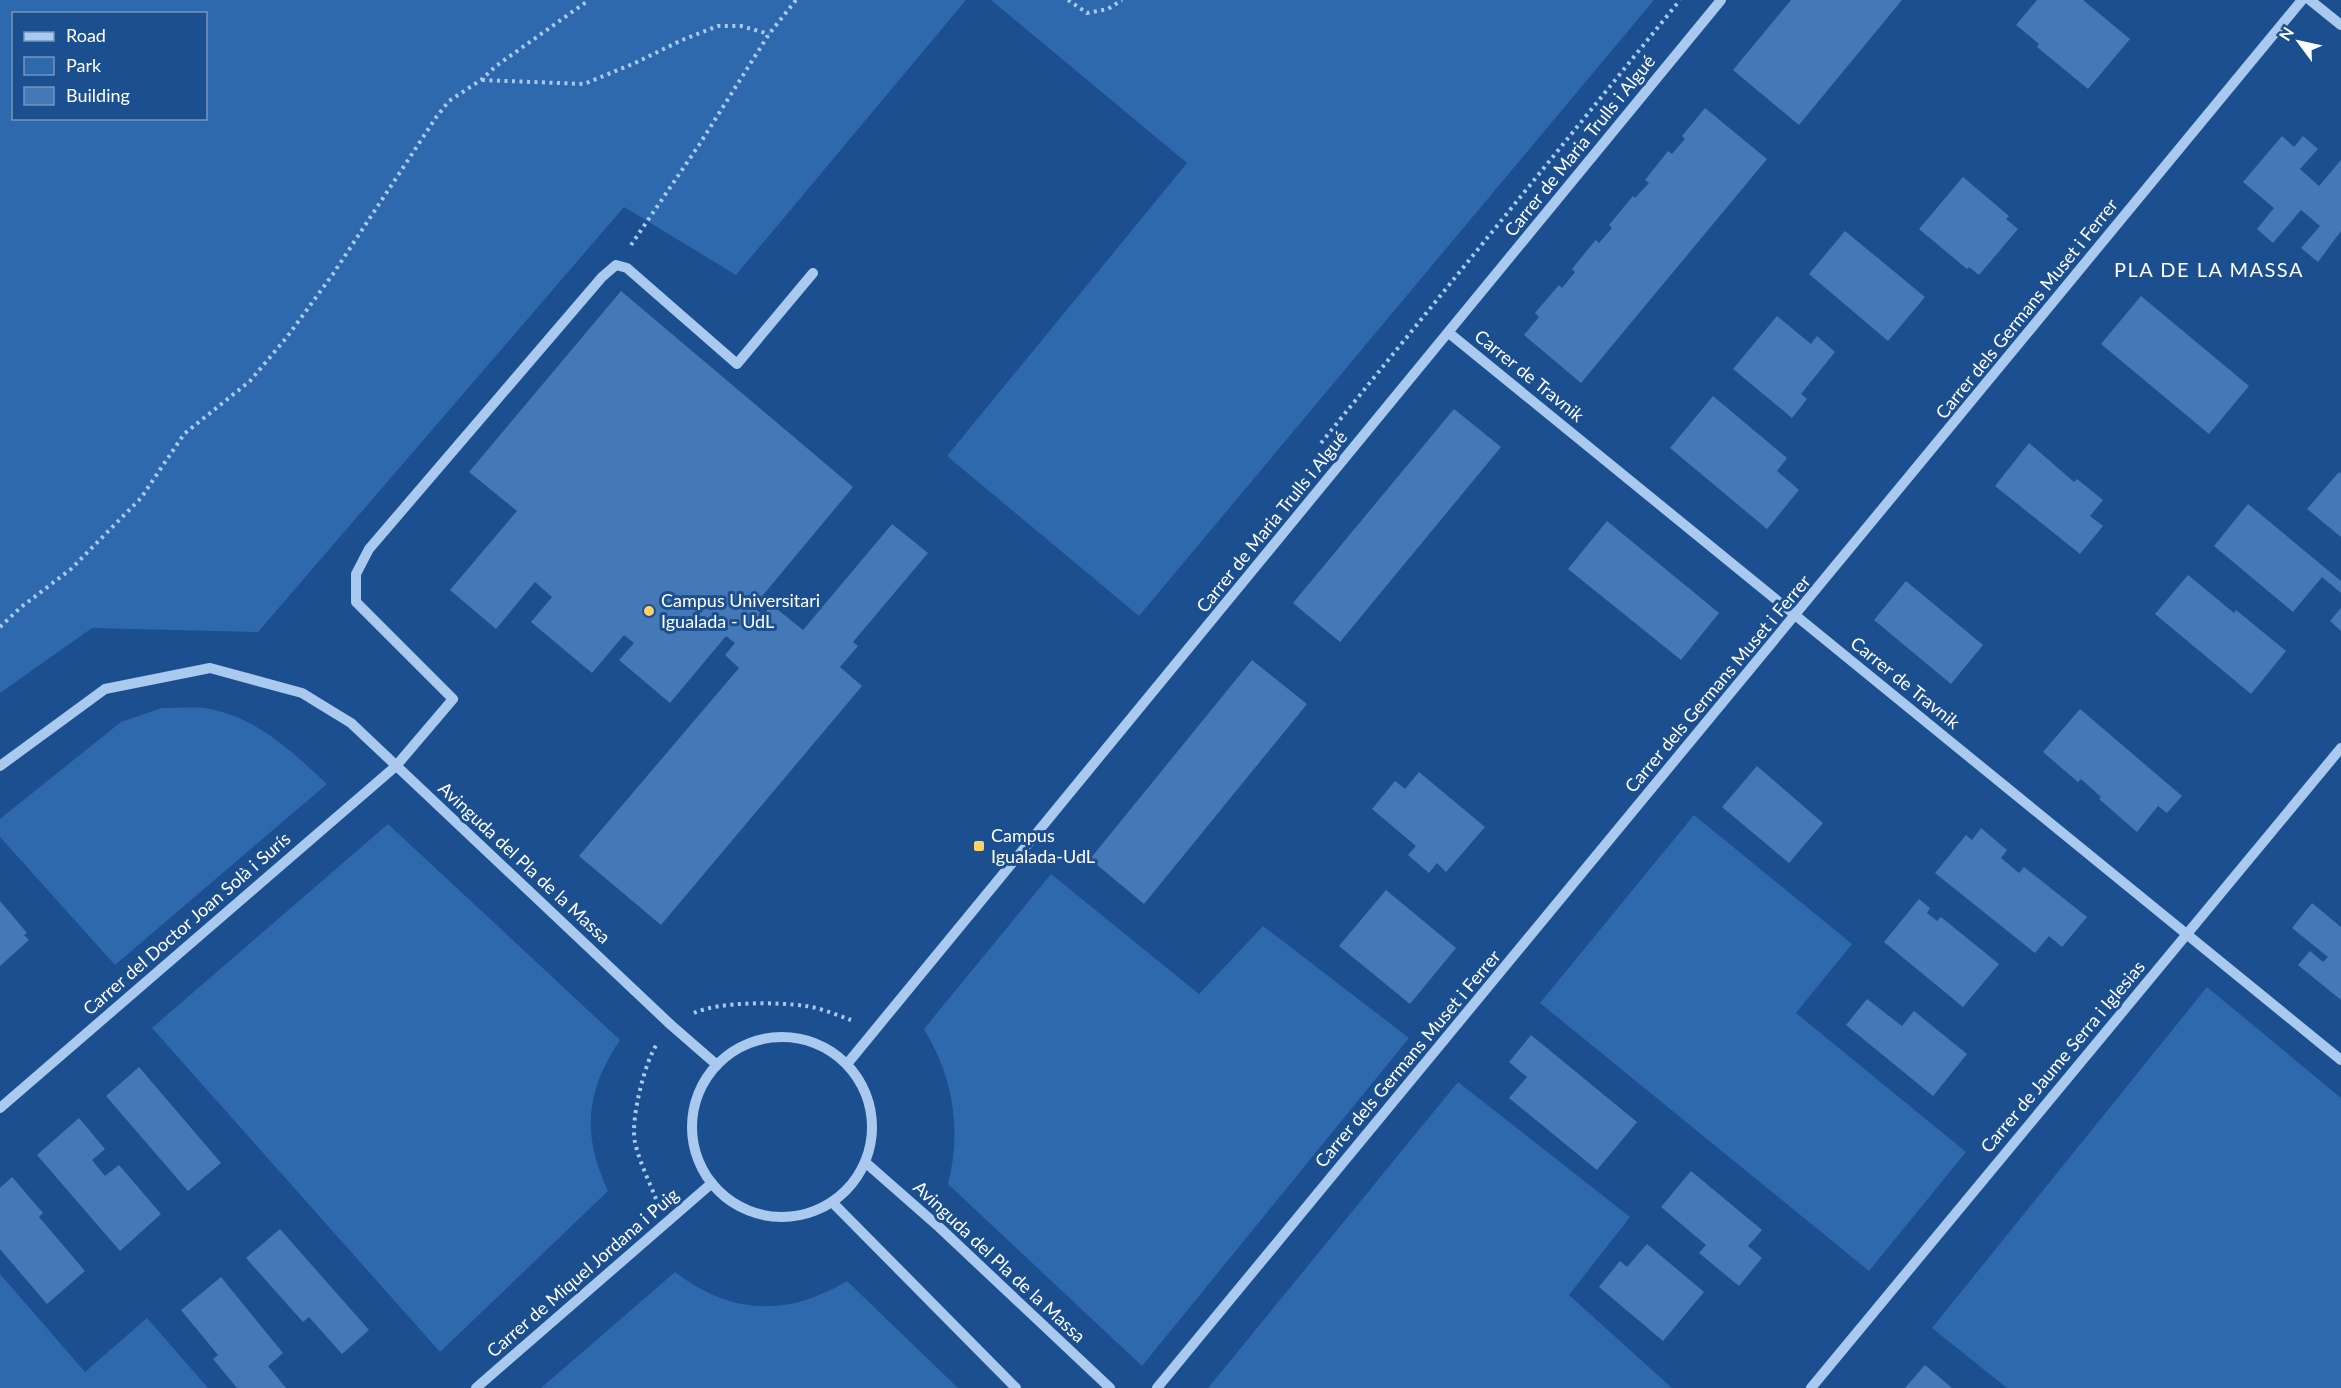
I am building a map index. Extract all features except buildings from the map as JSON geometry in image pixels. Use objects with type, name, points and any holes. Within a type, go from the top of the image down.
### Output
[{"type":"street","name":"Carrer de Maria Trulls i Algué","points":[[847,1064],[1721,0]]},
{"type":"street","name":"Carrer dels Germans Muset i Ferrer","points":[[1157,1388],[2302,0]]},
{"type":"street","points":[[2310,0],[2341,25]]},
{"type":"street","points":[[616,265],[627,268],[737,364],[813,273]]},
{"type":"street","name":"Carrer del Doctor Joan Solà i Surís","points":[[0,1108],[396,766],[453,699],[356,602],[356,574],[369,549],[602,277],[616,265]]},
{"type":"street","name":"Carrer de Travnik","points":[[1449,333],[2341,1060]]},
{"type":"street","name":"Avinguda del Pla de la Massa","points":[[0,766],[105,689],[210,668],[302,693],[351,723],[671,1025],[717,1065]]},
{"type":"street","name":"Carrer de Jaume Serra i Iglesias","points":[[1811,1388],[2341,747]]},
{"type":"street","points":[[782,1037],[817,1044],[833,1052],[847,1064],[862,1085],[871,1110],[872,1136],[865,1162],[851,1184],[832,1202],[820,1209],[794,1216],[768,1216],[755,1213],[731,1201],[712,1183],[697,1155],[693,1123],[699,1092],[717,1065],[731,1053],[747,1045],[764,1038],[782,1037]]},
{"type":"street","name":"Avinguda del Pla de la Massa","points":[[865,1162],[939,1227],[1110,1388]]},
{"type":"street","name":"Carrer de Miquel Jordana i Puig","points":[[476,1388],[712,1183]]},
{"type":"street","points":[[832,1202],[1016,1388]]},
{"type":"path","points":[[0,627],[20,608],[71,569],[141,498],[184,434],[250,381],[287,337],[333,274],[449,101],[589,0]]},
{"type":"path","points":[[616,265],[688,160],[769,34],[796,0]]},
{"type":"path","points":[[1068,0],[1087,13],[1108,9],[1122,0]]},
{"type":"path","points":[[1320,445],[1680,0]]},
{"type":"path","points":[[481,80],[584,84],[718,26],[741,26],[769,34]]},
{"type":"path","points":[[658,1205],[634,1140],[638,1097],[651,1052],[671,1025],[706,1007],[766,1003],[808,1006],[854,1020]]},
{"type":"green space","points":[[0,0],[966,0],[736,275],[624,207],[258,632],[92,628],[0,693]]},
{"type":"green space","points":[[991,0],[1654,0],[1139,616],[947,456],[1187,163]]},
{"type":"green space","points":[[162,708],[204,708],[240,718],[286,747],[327,784],[115,965],[0,837],[0,819],[121,722]]},
{"type":"green space","points":[[1694,815],[1852,944],[1796,1013],[1966,1152],[1869,1271],[1540,1003]]},
{"type":"green space","points":[[388,824],[620,1040],[600,1078],[591,1114],[594,1151],[608,1191],[440,1352],[152,1028]]},
{"type":"green space","points":[[1051,874],[1199,994],[1263,926],[1409,1038],[1142,1366],[948,1184],[954,1143],[952,1104],[942,1066],[924,1029]]},
{"type":"green space","points":[[2207,987],[2341,1098],[2341,1388],[2007,1388],[1932,1328]]},
{"type":"green space","points":[[1458,1082],[1630,1217],[1569,1295],[1672,1388],[1208,1388]]},
{"type":"green space","points":[[675,1272],[717,1297],[760,1306],[803,1301],[825,1293],[847,1281],[958,1388],[541,1388]]},
{"type":"green space","points":[[0,1274],[85,1372],[147,1318],[208,1388],[0,1388]]},
{"type":"place","name":"Campus Universitari Igualada - UdL","points":[[649,611]]},
{"type":"place","name":"Campus Igualada-UdL","points":[[979,846]]},
{"type":"district","name":"PLA DE LA MASSA","points":[[2209,270]]}]
